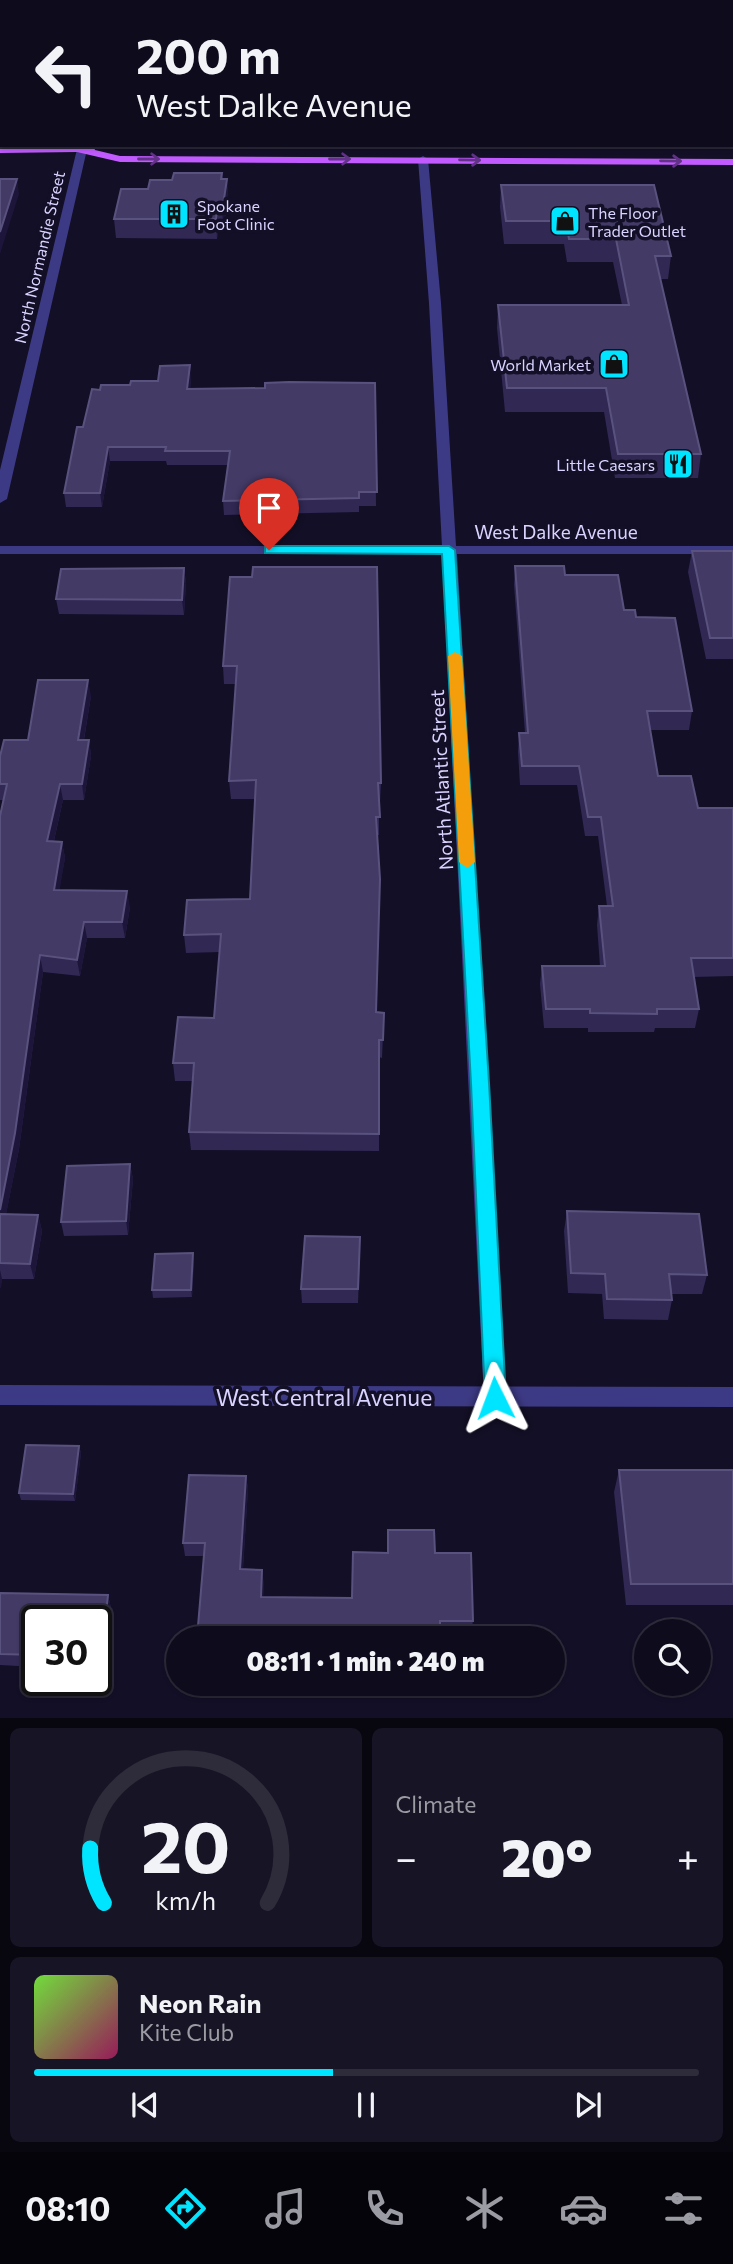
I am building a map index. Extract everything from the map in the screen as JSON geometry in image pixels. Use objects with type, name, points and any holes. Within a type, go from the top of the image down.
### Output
[{"type":"main road","points":[[0,150],[82,148],[120,159],[733,162]]},
{"type":"street","name":"North Normandie Street","points":[[0,499],[82,148]]},
{"type":"street","name":"North Atlantic Street","points":[[423,159],[435,303],[480,1083],[495,1398]]},
{"type":"street","name":"West Dalke Avenue","points":[[0,550],[733,550]]},
{"type":"street","name":"West Central Avenue","points":[[0,1395],[733,1397]]},
{"type":"building","points":[[174,173],[222,173],[221,179],[227,179],[222,212],[217,211],[216,219],[114,219],[121,189],[148,189],[150,180],[172,180]]},
{"type":"building","points":[[0,179],[17,179],[0,232]]},
{"type":"building","points":[[501,185],[654,185],[671,256],[655,256],[701,454],[618,454],[606,388],[507,388],[498,305],[629,305],[616,239],[569,239],[566,221],[506,221]]},
{"type":"building","points":[[190,365],[187,389],[265,388],[265,383],[289,382],[375,383],[377,492],[359,492],[359,498],[223,501],[230,451],[165,451],[166,447],[108,447],[100,493],[64,493],[77,427],[83,427],[92,389],[100,390],[101,385],[130,385],[131,381],[158,381],[160,366]]},
{"type":"building","points":[[692,551],[733,551],[733,638],[710,638]]},
{"type":"building","points":[[515,566],[564,566],[565,575],[618,575],[624,610],[635,610],[636,617],[675,618],[692,711],[647,711],[658,776],[691,776],[698,808],[733,808],[733,958],[691,958],[699,1009],[657,1009],[657,1014],[546,1009],[542,966],[605,966],[599,906],[613,906],[601,817],[588,817],[579,766],[522,766],[519,733],[528,733]]},
{"type":"building","points":[[253,567],[377,567],[381,783],[378,783],[380,817],[376,817],[380,879],[376,1012],[384,1013],[383,1040],[379,1040],[379,1134],[189,1132],[194,1063],[173,1063],[178,1017],[214,1018],[221,934],[184,935],[187,900],[250,899],[256,780],[229,781],[237,666],[223,666],[230,577],[252,577]]},
{"type":"building","points":[[184,568],[182,600],[56,599],[61,569]]},
{"type":"building","points":[[38,680],[88,680],[78,740],[89,740],[82,784],[60,784],[47,841],[62,842],[54,890],[127,891],[122,922],[84,922],[77,960],[40,955],[15,1133],[0,1210],[0,816],[7,784],[0,784],[0,756],[4,740],[28,740]]},
{"type":"building","points":[[130,1164],[126,1221],[61,1222],[67,1166]]},
{"type":"building","points":[[567,1211],[699,1214],[707,1275],[669,1274],[672,1300],[607,1299],[605,1274],[571,1273]]},
{"type":"building","points":[[0,1214],[38,1215],[30,1264],[0,1263]]},
{"type":"building","points":[[305,1236],[360,1237],[358,1289],[301,1289]]},
{"type":"building","points":[[193,1253],[191,1290],[152,1290],[155,1254]]},
{"type":"building","points":[[26,1445],[79,1446],[73,1494],[19,1493]]},
{"type":"building","points":[[619,1470],[733,1470],[733,1584],[631,1584]]},
{"type":"building","points":[[189,1475],[246,1476],[240,1569],[262,1570],[261,1597],[352,1598],[353,1552],[388,1553],[388,1530],[434,1530],[435,1553],[471,1553],[473,1621],[440,1621],[440,1626],[198,1626],[205,1543],[183,1543]]},
{"type":"building","points":[[0,1593],[108,1595],[107,1605],[21,1605],[21,1655],[0,1654]]},
{"type":"slow traffic","points":[[455,656],[467,862]]},
{"type":"place","name":"Spokane Foot Clinic","points":[[174,214]]},
{"type":"place","name":"The Floor Trader Outlet","points":[[565,221]]},
{"type":"place","name":"World Market","points":[[614,364]]},
{"type":"place","name":"Little Caesars","points":[[678,464]]},
{"type":"route","points":[[269,550],[449,550],[495,1398]]}]
